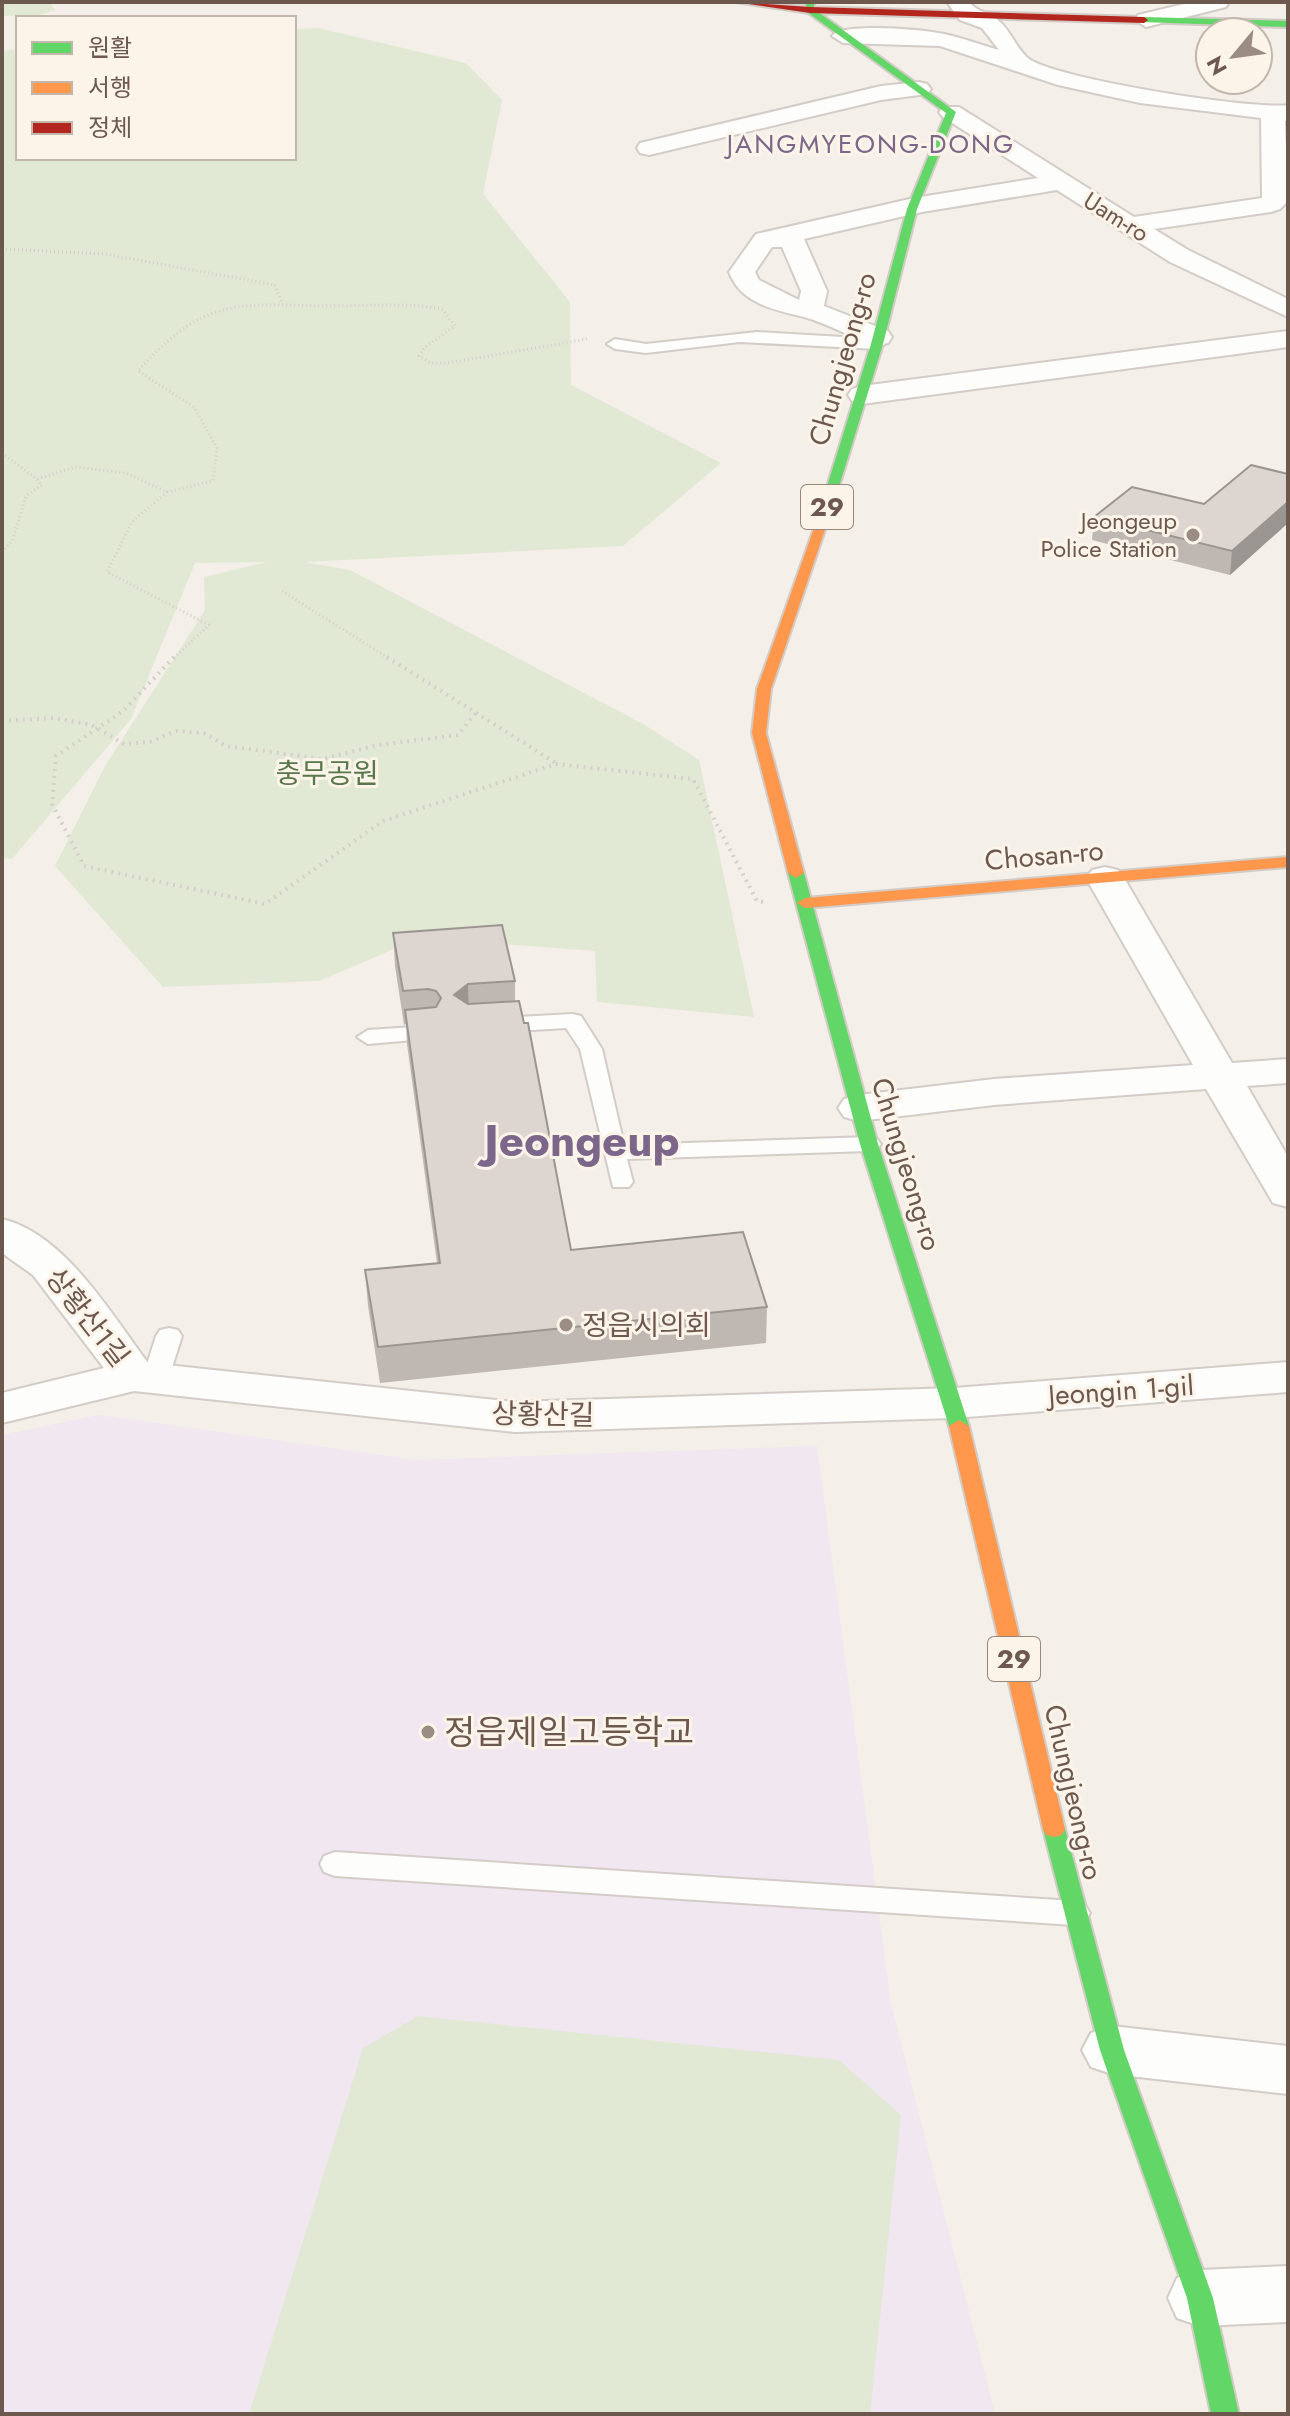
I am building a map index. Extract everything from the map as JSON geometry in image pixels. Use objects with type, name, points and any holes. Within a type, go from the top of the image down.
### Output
[{"type":"main road","points":[[739,2],[1288,24]]},
{"type":"main road","points":[[810,6],[843,36],[951,112]]},
{"type":"main road","name":"Chungjeong-ro","points":[[951,112],[913,208],[837,478],[764,689],[759,733],[864,1126],[954,1403],[1074,1913],[1112,2050],[1200,2298],[1225,2414]]},
{"type":"main road","name":"Chosan-ro","points":[[805,903],[1288,862]]},
{"type":"street","points":[[1146,20],[1218,2]]},
{"type":"street","points":[[963,9],[990,23],[1021,64]]},
{"type":"street","points":[[843,36],[942,40],[1058,78],[1140,96],[1283,113],[1281,204],[1129,225]]},
{"type":"street","points":[[649,148],[881,93],[919,89]]},
{"type":"street","name":"Uam-ro","points":[[951,112],[1179,256],[1288,309]]},
{"type":"street","points":[[878,340],[810,310],[788,307],[747,285],[742,272],[765,239],[1059,182]]},
{"type":"street","points":[[765,239],[792,240],[814,291],[810,310]]},
{"type":"street","points":[[862,395],[1288,339]]},
{"type":"street","points":[[1105,878],[1288,1194]]},
{"type":"street","points":[[864,1126],[994,1092],[1288,1071]]},
{"type":"street","name":"상황산1길","points":[[2,1232],[49,1265],[153,1363]]},
{"type":"street","name":"상황산길","points":[[2,1408],[153,1363],[515,1417],[954,1403]]},
{"type":"street","name":"Jeongin 1-gil","points":[[954,1403],[1288,1377]]},
{"type":"street","points":[[1112,2050],[1288,2070]]},
{"type":"street","points":[[1200,2298],[1288,2294]]},
{"type":"lane","points":[[615,344],[624,347],[673,346],[737,337],[878,340]]},
{"type":"lane","points":[[469,1028],[573,1021],[591,1049],[621,1182]]},
{"type":"lane","points":[[368,1037],[429,1033]]},
{"type":"lane","points":[[614,1152],[864,1126]]},
{"type":"lane","points":[[335,1864],[1074,1913]]},
{"type":"path","points":[[2,249],[89,251],[179,265],[275,285],[282,303]]},
{"type":"path","points":[[615,344],[593,338],[482,358],[431,363],[419,356],[424,348],[455,326],[442,309],[417,303],[304,306],[282,303],[250,305],[207,314],[150,357],[138,371],[194,407],[217,448],[213,481],[167,492],[132,522],[107,572],[209,625],[123,711],[56,756],[52,804],[84,866],[265,904],[383,821],[556,764],[693,779],[757,901],[805,903]]},
{"type":"path","points":[[2,453],[42,485],[26,496],[12,541],[2,552]]},
{"type":"path","points":[[35,478],[75,467],[126,473],[167,492]]},
{"type":"path","points":[[282,591],[556,764]]},
{"type":"path","points":[[2,721],[54,718],[97,729],[124,744],[150,742],[176,731],[204,733],[226,746],[323,759],[378,745],[458,735],[476,713]]},
{"type":"shaded area","name":"정읍제일고등학교","points":[[99,1415],[415,1460],[817,1446],[891,2004],[995,2414],[2,2414],[2,1435]]},
{"type":"green space","points":[[2,2],[50,2],[55,10],[39,15],[2,16]]},
{"type":"green space","name":"충무공원","points":[[319,28],[466,63],[502,100],[483,194],[570,302],[571,385],[721,463],[623,546],[305,562],[350,570],[645,725],[699,760],[754,1017],[597,1002],[595,951],[501,944],[406,944],[319,981],[163,987],[55,866],[105,766],[205,610],[204,577],[267,562],[195,563],[131,719],[12,859],[2,858],[2,51],[16,49],[16,160],[296,160],[296,29]]},
{"type":"green space","points":[[418,2016],[839,2060],[901,2115],[870,2414],[249,2414],[363,2048]]},
{"type":"building","points":[[1251,465],[1288,474],[1288,502],[1232,551],[1094,517],[1132,487],[1204,504]]},
{"type":"building","points":[[502,925],[515,981],[468,984],[454,995],[468,1004],[519,1001],[524,1023],[528,1023],[571,1250],[743,1232],[767,1307],[378,1347],[365,1270],[440,1263],[405,1010],[436,1007],[441,998],[436,991],[428,989],[403,991],[393,933]]},
{"type":"traffic: fast","points":[[810,2],[810,10],[951,112],[912,209],[877,344],[827,506]]},
{"type":"traffic: fast","points":[[1144,20],[1288,24]]},
{"type":"traffic: fast","points":[[796,873],[869,1144],[959,1426]]},
{"type":"traffic: fast","points":[[1054,1829],[1112,2050],[1200,2298],[1225,2414]]},
{"type":"traffic: slow","points":[[796,873],[759,733],[764,689],[827,506]]},
{"type":"traffic: slow","points":[[805,903],[1288,862]]},
{"type":"traffic: slow","points":[[959,1426],[1054,1829]]},
{"type":"traffic: jam","points":[[739,2],[810,10],[1144,20]]},
{"type":"place","name":"Jeongeup Police Station","points":[[1193,535]]},
{"type":"place","name":"정읍시의회","points":[[566,1325]]},
{"type":"place","name":"정읍제일고등학교","points":[[428,1732]]},
{"type":"district","name":"JANGMYEONG-DONG","points":[[871,144]]},
{"type":"district","name":"Jeongeup","points":[[582,1141]]}]
